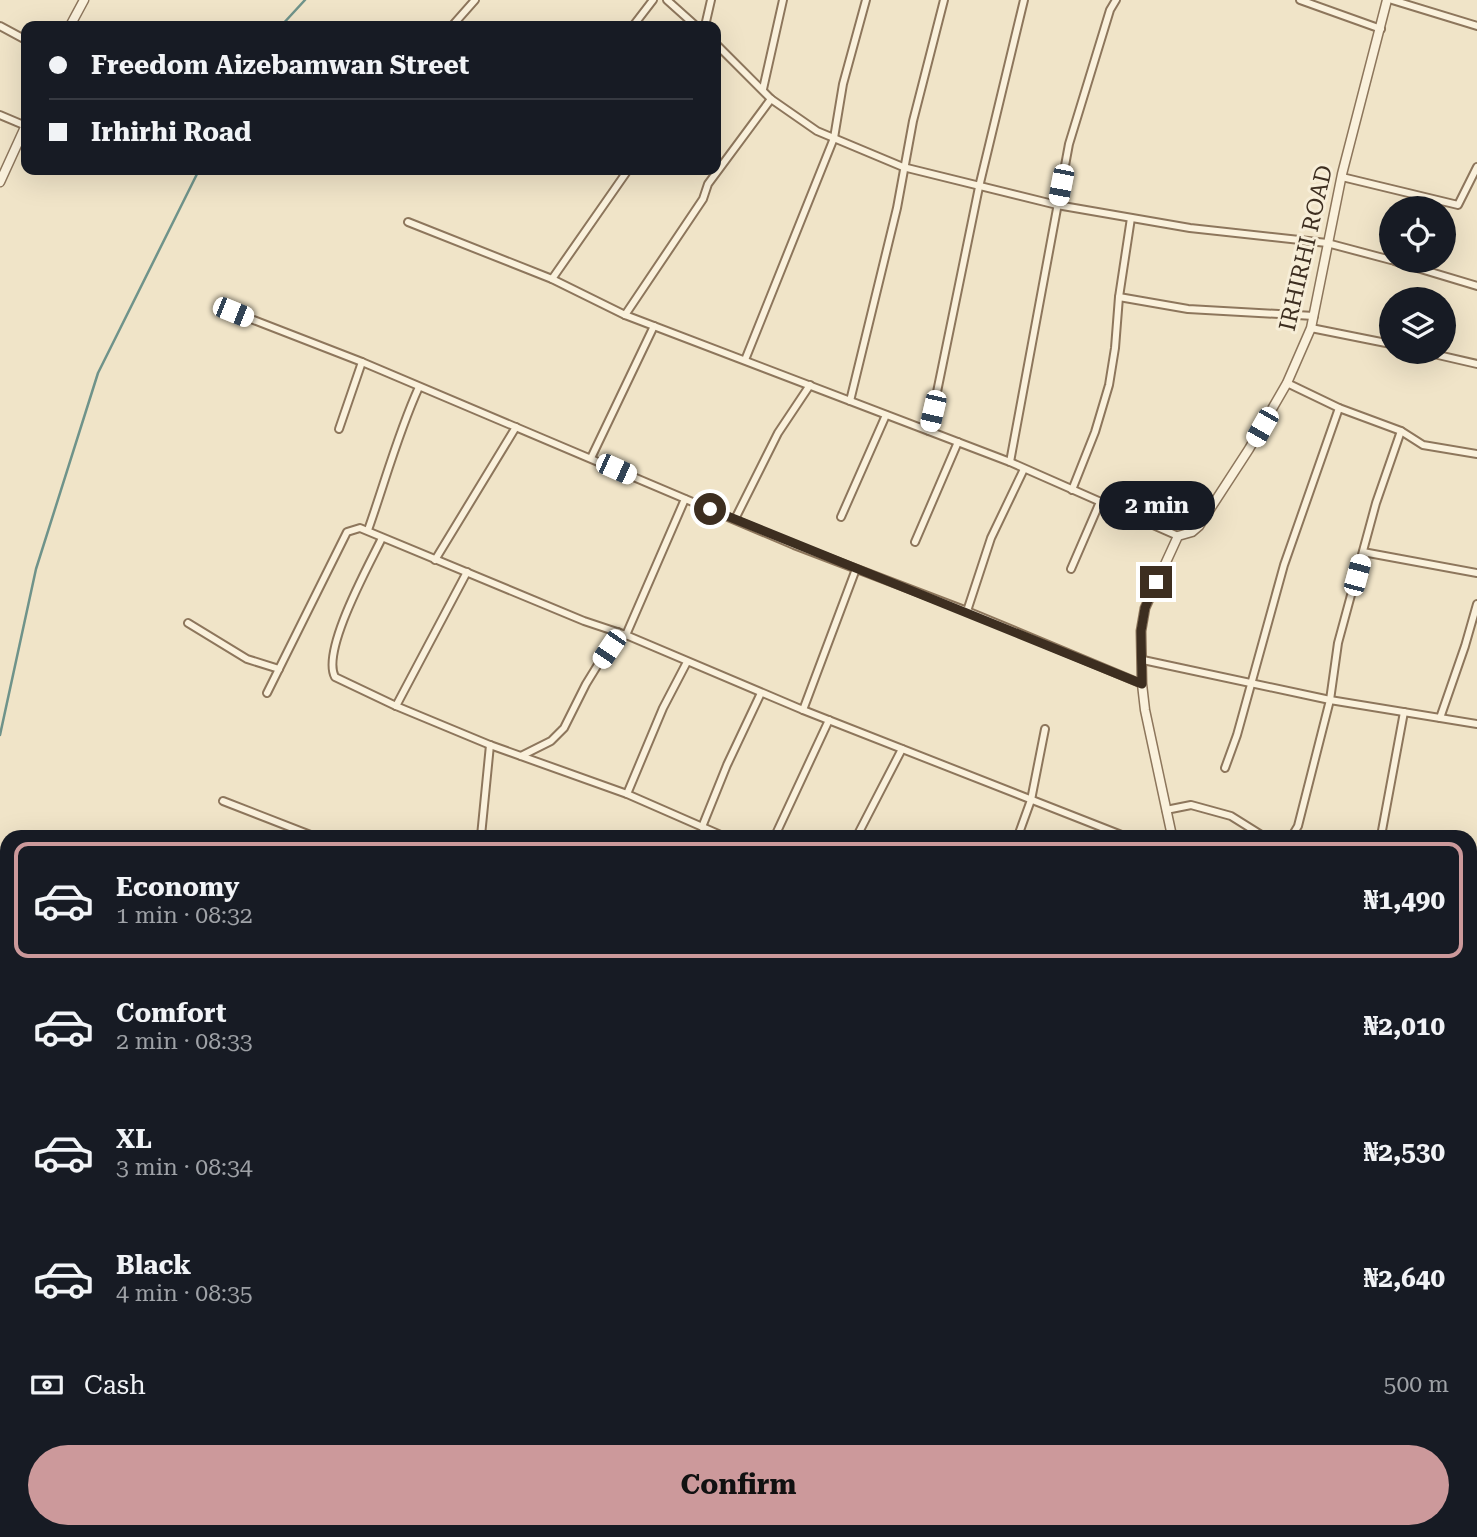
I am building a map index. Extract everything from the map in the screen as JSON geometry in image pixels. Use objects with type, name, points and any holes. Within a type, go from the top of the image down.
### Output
[{"type":"street","points":[[73,21],[84,0]]},
{"type":"street","points":[[456,21],[475,0]]},
{"type":"street","points":[[637,21],[653,0]]},
{"type":"street","points":[[667,0],[690,21]]},
{"type":"street","points":[[706,21],[711,0]]},
{"type":"street","points":[[763,89],[783,0]]},
{"type":"street","points":[[745,360],[834,138],[843,84],[866,0]]},
{"type":"street","points":[[850,401],[944,0]]},
{"type":"street","points":[[929,431],[979,187],[1024,0]]},
{"type":"street","points":[[1010,462],[1069,144],[1116,0]]},
{"type":"street","points":[[1300,0],[1381,29]]},
{"type":"street","points":[[1389,0],[1477,26]]},
{"type":"street","name":"IRHIRHI ROAD","points":[[1171,830],[1142,684],[1141,631],[1145,608],[1178,536],[1199,526],[1249,449],[1287,383],[1311,328],[1359,101],[1389,0]]},
{"type":"street","points":[[0,26],[21,37]]},
{"type":"street","points":[[721,50],[771,99],[817,131],[903,167],[1057,205],[1190,228],[1328,243],[1379,256]]},
{"type":"street","points":[[721,166],[771,99]]},
{"type":"street","points":[[0,115],[21,123]]},
{"type":"street","points":[[0,182],[21,136]]},
{"type":"street","points":[[1342,177],[1458,205],[1477,167]]},
{"type":"street","points":[[552,279],[625,175]]},
{"type":"street","points":[[625,315],[703,199],[715,175]]},
{"type":"street","points":[[1072,490],[1095,432],[1109,385],[1131,218]]},
{"type":"street","points":[[408,222],[552,279],[625,315],[1010,462],[1178,536]]},
{"type":"street","points":[[1435,273],[1477,286]]},
{"type":"street","points":[[1119,297],[1188,309],[1314,316]]},
{"type":"street","points":[[233,312],[362,362],[685,499],[1142,684]]},
{"type":"street","points":[[590,458],[654,326]]},
{"type":"street","points":[[1311,328],[1379,342]]},
{"type":"street","points":[[1456,359],[1477,363]]},
{"type":"street","points":[[339,429],[362,362]]},
{"type":"street","points":[[1287,383],[1339,408],[1401,431],[1423,444],[1477,454]]},
{"type":"street","points":[[734,519],[778,433],[810,385]]},
{"type":"street","points":[[368,530],[403,422],[419,387]]},
{"type":"street","points":[[1225,768],[1237,735],[1284,565],[1339,408]]},
{"type":"street","points":[[841,517],[886,415]]},
{"type":"street","points":[[435,560],[516,427]]},
{"type":"street","points":[[1296,830],[1330,700],[1338,643],[1376,503],[1401,431]]},
{"type":"street","points":[[915,541],[958,442]]},
{"type":"street","points":[[967,611],[991,538],[1024,469]]},
{"type":"street","points":[[626,635],[685,499]]},
{"type":"street","points":[[1071,569],[1100,502]]},
{"type":"street","points":[[267,693],[347,532],[355,527],[626,635],[803,710],[1108,830]]},
{"type":"street","points":[[382,538],[336,640],[331,667],[335,677],[490,745],[627,794],[709,830]]},
{"type":"street","points":[[1363,552],[1477,573]]},
{"type":"street","points":[[803,710],[856,569]]},
{"type":"street","points":[[396,706],[467,572]]},
{"type":"street","points":[[1440,718],[1477,604]]},
{"type":"street","points":[[188,623],[247,659],[279,669]]},
{"type":"street","points":[[521,756],[551,741],[564,728],[586,684],[618,632]]},
{"type":"street","points":[[1143,660],[1330,700],[1477,724]]},
{"type":"street","points":[[627,794],[663,708],[687,662]]},
{"type":"street","points":[[702,827],[727,765],[761,693]]},
{"type":"street","points":[[1382,830],[1404,712]]},
{"type":"street","points":[[778,830],[829,720]]},
{"type":"street","points":[[1020,830],[1031,800],[1045,729]]},
{"type":"street","points":[[482,830],[490,745]]},
{"type":"street","points":[[860,830],[902,749]]},
{"type":"street","points":[[223,801],[298,830]]},
{"type":"street","points":[[1166,810],[1192,805],[1231,816],[1253,830]]},
{"type":"waterway","points":[[286,21],[305,0]]},
{"type":"waterway","points":[[0,735],[36,569],[98,373],[197,175]]},
{"type":"route","points":[[710,509],[1142,684],[1141,631],[1145,608],[1156,582]]}]
